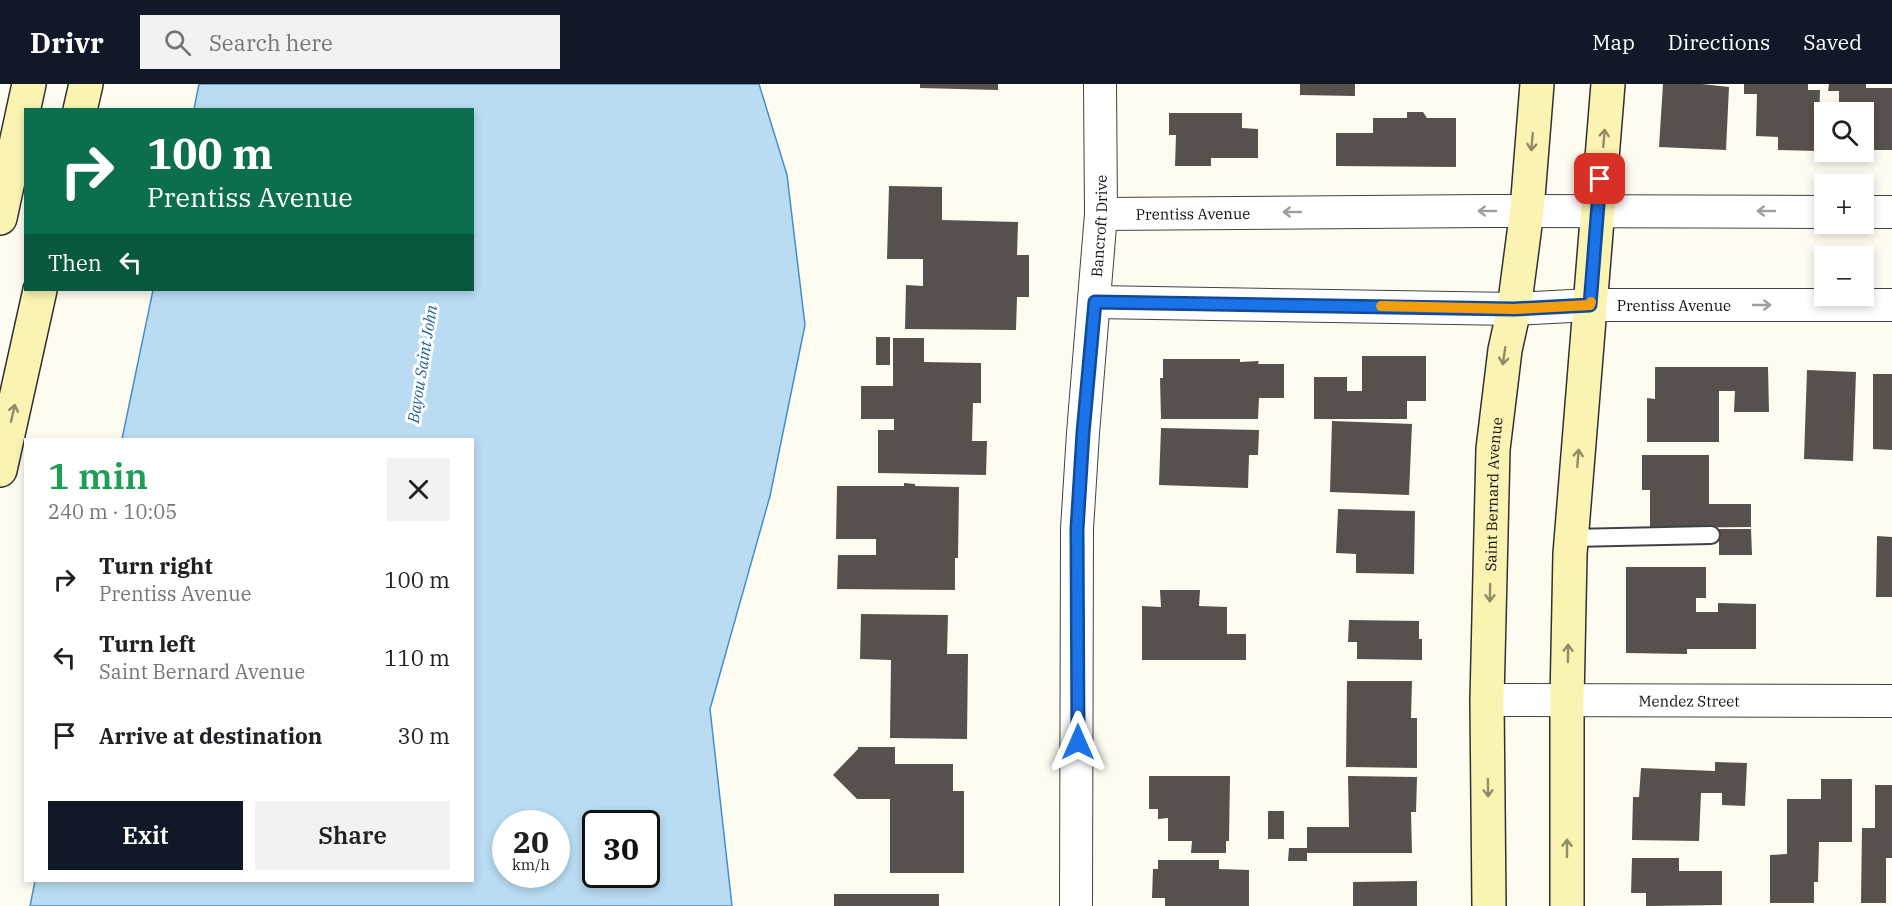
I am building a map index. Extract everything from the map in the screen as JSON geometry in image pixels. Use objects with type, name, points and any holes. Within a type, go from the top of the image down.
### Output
[{"type":"main road","points":[[0,218],[29,84]]},
{"type":"main road","points":[[80,108],[86,84]]},
{"type":"main road","name":"Saint Bernard Avenue","points":[[1489,906],[1487,700],[1493,449],[1505,350],[1514,309],[1527,210],[1537,84]]},
{"type":"main road","points":[[1567,906],[1567,701],[1571,538],[1608,84]]},
{"type":"main road","points":[[0,470],[40,291]]},
{"type":"street","name":"Bancroft Drive","points":[[1077,906],[1077,529],[1101,213],[1100,84]]},
{"type":"street","name":"Prentiss Avenue","points":[[1101,213],[1527,210],[1814,212]]},
{"type":"street","points":[[1874,212],[1892,212]]},
{"type":"street","name":"Prentiss Avenue","points":[[1095,302],[1514,309],[1590,305],[1892,305]]},
{"type":"street","name":"Mendez Street","points":[[1487,700],[1892,701]]},
{"type":"lane","points":[[1571,538],[1711,535]]},
{"type":"water","name":"Bayou Saint John","points":[[199,84],[759,84],[787,175],[805,325],[770,496],[710,709],[732,906],[30,906],[35,882],[474,882],[474,438],[122,438],[153,291],[474,291],[474,108],[194,108]]},
{"type":"building","points":[[920,84],[998,84],[998,90],[920,88]]},
{"type":"building","points":[[1300,84],[1355,84],[1355,96],[1300,95]]},
{"type":"building","points":[[1663,84],[1729,87],[1726,150],[1659,147]]},
{"type":"building","points":[[1744,84],[1808,84],[1808,90],[1820,90],[1820,102],[1814,102],[1814,151],[1778,150],[1778,137],[1756,136],[1757,94],[1744,94]]},
{"type":"building","points":[[1829,84],[1866,84],[1866,88],[1892,88],[1892,150],[1874,150],[1874,102],[1839,102],[1839,91],[1828,91]]},
{"type":"building","points":[[1407,112],[1423,112],[1427,118],[1456,118],[1456,167],[1336,166],[1336,133],[1373,133],[1373,118],[1407,118]]},
{"type":"building","points":[[1169,113],[1242,113],[1242,128],[1258,129],[1258,158],[1211,158],[1211,166],[1175,166],[1176,135],[1169,135]]},
{"type":"building","points":[[889,186],[942,187],[942,220],[1018,222],[1017,255],[1029,255],[1029,297],[1017,297],[1016,330],[905,329],[906,285],[923,286],[923,259],[887,259]]},
{"type":"building","points":[[876,337],[890,337],[890,365],[876,365]]},
{"type":"building","points":[[893,338],[924,338],[924,362],[981,363],[981,403],[973,403],[972,441],[987,441],[986,475],[878,473],[878,430],[894,430],[894,419],[861,419],[861,386],[893,386]]},
{"type":"building","points":[[1362,356],[1426,356],[1426,401],[1407,401],[1407,419],[1314,419],[1314,377],[1347,377],[1347,391],[1362,391]]},
{"type":"building","points":[[1163,359],[1240,359],[1240,362],[1259,361],[1258,364],[1284,364],[1284,398],[1259,398],[1258,419],[1161,419],[1160,378],[1163,378]]},
{"type":"building","points":[[1655,367],[1768,367],[1769,412],[1734,412],[1735,391],[1719,391],[1719,442],[1647,442],[1647,398],[1655,399]]},
{"type":"building","points":[[1807,370],[1856,372],[1853,461],[1804,459]]},
{"type":"building","points":[[1873,374],[1892,374],[1892,450],[1873,449]]},
{"type":"building","points":[[1332,421],[1412,424],[1409,495],[1330,492]]},
{"type":"building","points":[[1161,428],[1259,430],[1258,455],[1249,455],[1248,488],[1159,485]]},
{"type":"building","points":[[1642,455],[1709,455],[1709,504],[1751,504],[1751,527],[1650,528],[1650,490],[1642,490]]},
{"type":"building","points":[[904,483],[915,484],[915,486],[959,487],[955,590],[837,589],[838,555],[876,555],[876,539],[836,539],[837,486],[904,486]]},
{"type":"building","points":[[1338,509],[1415,511],[1414,574],[1356,573],[1356,554],[1336,553]]},
{"type":"building","points":[[1719,529],[1751,529],[1752,555],[1719,555]]},
{"type":"building","points":[[1877,536],[1892,537],[1892,597],[1876,597]]},
{"type":"building","points":[[1626,567],[1706,567],[1706,598],[1696,598],[1696,612],[1718,612],[1718,603],[1756,604],[1756,649],[1687,649],[1687,654],[1626,653]]},
{"type":"building","points":[[1160,590],[1200,590],[1199,606],[1227,607],[1227,634],[1246,634],[1246,660],[1142,660],[1142,606],[1161,607]]},
{"type":"building","points":[[861,614],[948,615],[947,654],[968,654],[967,739],[890,738],[891,660],[860,659]]},
{"type":"building","points":[[1349,620],[1419,621],[1422,660],[1357,659],[1357,642],[1348,642]]},
{"type":"building","points":[[1347,681],[1412,681],[1411,718],[1417,718],[1417,768],[1346,767]]},
{"type":"building","points":[[858,747],[895,747],[895,764],[953,764],[953,791],[964,791],[964,873],[890,873],[890,799],[857,799],[833,775]]},
{"type":"building","points":[[1715,762],[1747,763],[1745,806],[1722,805],[1722,793],[1701,793],[1699,841],[1632,840],[1633,797],[1639,797],[1641,768],[1715,771]]},
{"type":"building","points":[[1149,776],[1230,776],[1229,841],[1226,841],[1226,853],[1191,853],[1192,841],[1168,841],[1168,818],[1158,819],[1158,809],[1149,809]]},
{"type":"building","points":[[1348,776],[1417,777],[1416,812],[1411,812],[1412,853],[1307,853],[1307,861],[1288,861],[1289,848],[1307,848],[1307,827],[1349,827]]},
{"type":"building","points":[[1821,779],[1852,779],[1852,842],[1819,842],[1818,882],[1814,882],[1814,903],[1770,903],[1770,855],[1787,854],[1787,799],[1821,799]]},
{"type":"building","points":[[1875,785],[1892,785],[1892,858],[1886,858],[1886,903],[1861,903],[1862,828],[1875,828]]},
{"type":"building","points":[[1268,811],[1284,811],[1284,839],[1268,839]]},
{"type":"building","points":[[1632,858],[1679,858],[1679,871],[1722,871],[1722,905],[1646,906],[1646,893],[1631,893]]},
{"type":"building","points":[[1158,860],[1219,860],[1219,869],[1249,870],[1249,906],[1165,906],[1165,898],[1152,898],[1153,869],[1158,869]]},
{"type":"building","points":[[1417,881],[1417,906],[1353,906],[1353,882]]},
{"type":"building","points":[[834,894],[939,894],[939,906],[834,906]]},
{"type":"slow traffic","points":[[1381,306],[1514,309],[1590,305],[1591,302]]},
{"type":"route","points":[[1078,742],[1077,529],[1095,302],[1514,309],[1590,305],[1600,179]]}]
